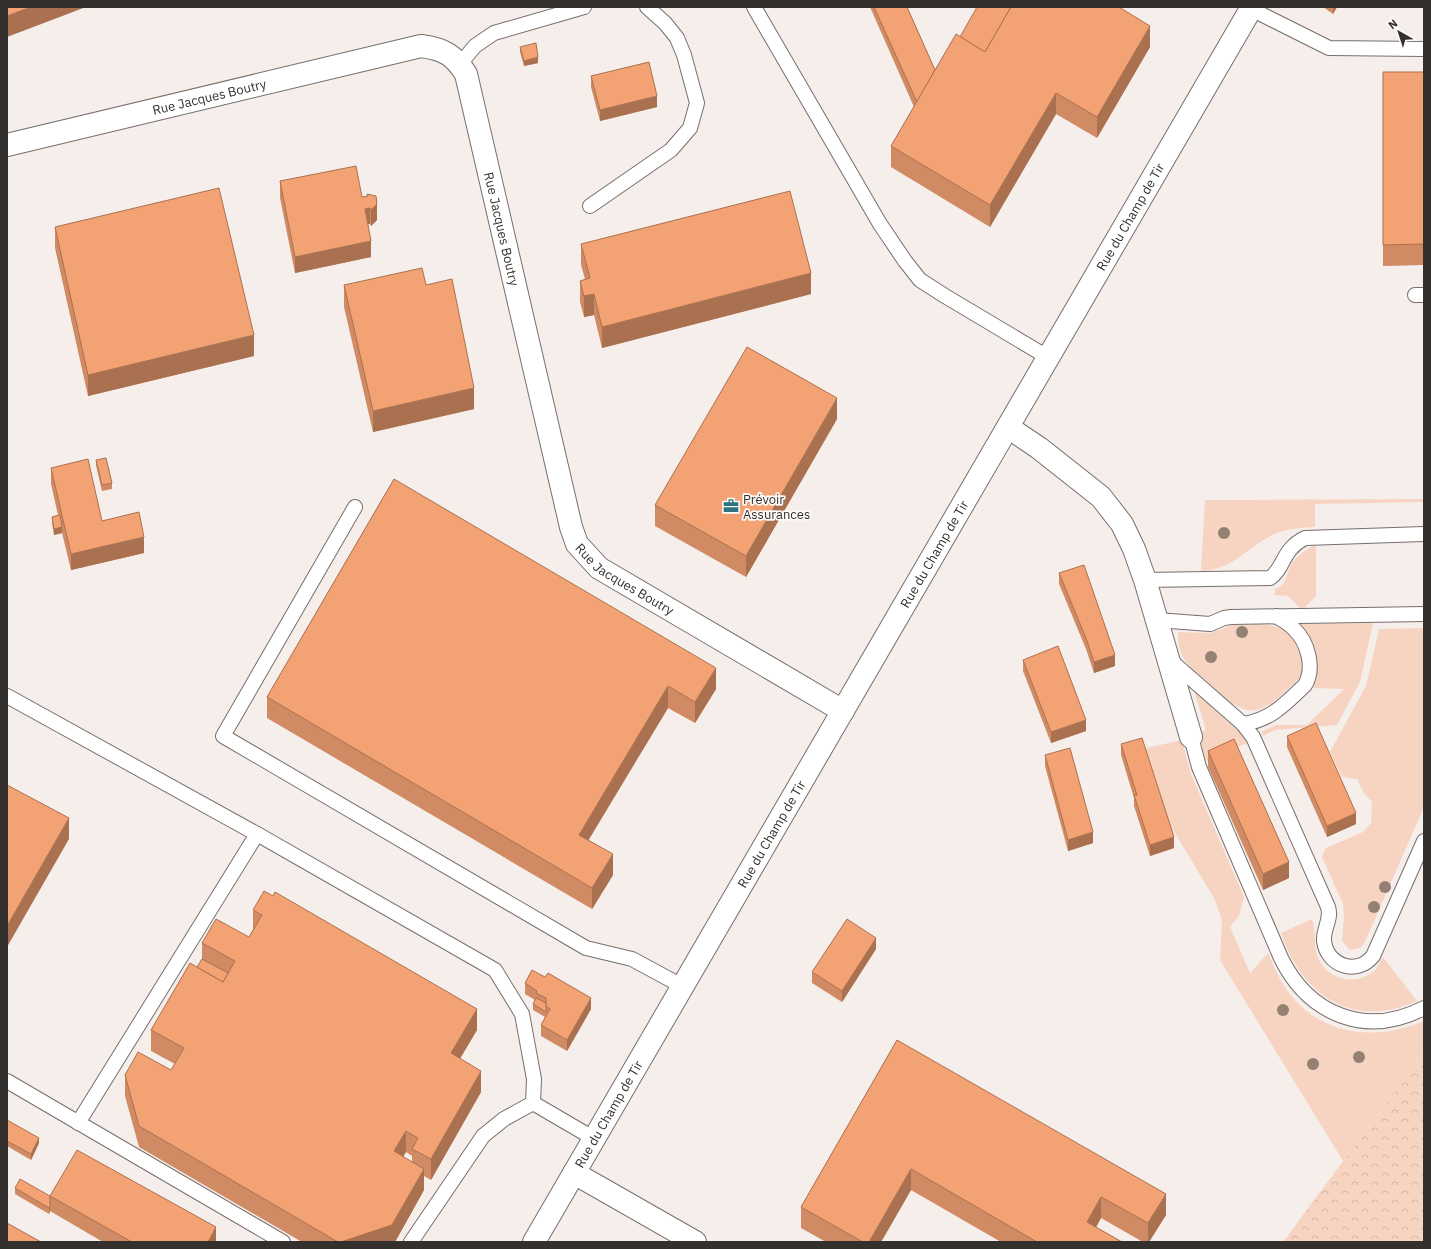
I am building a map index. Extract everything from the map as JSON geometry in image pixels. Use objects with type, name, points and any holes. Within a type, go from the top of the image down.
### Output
[{"type":"street","name":"Rue du Champ de Tir","points":[[534,1242],[843,711],[922,572],[1049,358],[1252,8]]},
{"type":"street","name":"Rue Jacques Boutry","points":[[7,145],[421,46],[438,48],[460,64],[466,74],[571,527],[578,544],[599,568],[843,711]]},
{"type":"street","points":[[1008,427],[1055,460],[1101,497],[1110,506],[1122,524],[1134,550],[1145,580],[1191,737]]},
{"type":"street","points":[[574,1173],[695,1242]]},
{"type":"lane","points":[[460,64],[475,46],[494,33],[584,7]]},
{"type":"lane","points":[[590,206],[671,150],[690,128],[697,103],[684,55],[676,38],[665,23],[648,7]]},
{"type":"lane","points":[[754,7],[880,224],[916,275],[944,296],[1049,358]]},
{"type":"lane","points":[[1252,8],[1328,48],[1424,49]]},
{"type":"lane","points":[[355,507],[223,736],[586,948],[632,959],[682,986]]},
{"type":"lane","points":[[1145,580],[1270,578],[1276,572],[1284,557],[1294,545],[1305,538],[1424,534]]},
{"type":"lane","points":[[1157,620],[1210,624],[1224,618],[1424,614]]},
{"type":"lane","points":[[1242,724],[1269,716],[1276,712],[1308,681],[1309,660],[1304,642],[1294,628],[1275,616]]},
{"type":"lane","points":[[1168,659],[1242,724],[1253,737],[1328,907],[1330,917],[1324,940],[1330,957],[1339,964],[1348,967],[1359,966],[1373,956],[1424,842]]},
{"type":"lane","points":[[7,696],[257,834],[495,970],[522,1014],[534,1079],[533,1103]]},
{"type":"lane","points":[[1191,737],[1198,767],[1281,958],[1297,985],[1318,1005],[1337,1014],[1352,1018],[1379,1021],[1394,1019],[1424,1008]]},
{"type":"lane","points":[[78,1124],[257,834]]},
{"type":"lane","points":[[7,1081],[78,1124],[283,1242]]},
{"type":"lane","points":[[533,1103],[594,1138]]},
{"type":"lane","points":[[411,1242],[482,1136],[504,1119],[533,1103]]},
{"type":"green space","points":[[1424,499],[1424,502],[1315,504],[1315,527],[1278,533],[1259,543],[1230,563],[1212,570],[1201,571],[1205,500]]},
{"type":"green space","points":[[1313,546],[1316,546],[1316,596],[1304,608],[1300,608],[1288,596],[1275,595],[1275,589],[1282,585],[1286,579],[1289,569],[1295,559]]},
{"type":"green space","points":[[1373,623],[1360,682],[1337,725],[1275,730],[1263,736],[1261,732],[1276,725],[1307,725],[1344,689],[1313,688],[1316,671],[1315,654],[1309,639],[1300,624]]},
{"type":"green space","points":[[1263,624],[1275,626],[1286,631],[1299,649],[1302,663],[1300,677],[1295,683],[1265,707],[1247,710],[1236,706],[1196,672],[1182,655],[1178,641],[1178,632],[1209,633],[1234,625]]},
{"type":"green space","points":[[1424,628],[1424,807],[1364,944],[1360,948],[1350,950],[1342,941],[1344,916],[1343,904],[1322,857],[1326,848],[1363,832],[1371,823],[1372,802],[1364,793],[1357,779],[1342,777],[1330,752],[1366,686],[1379,629]]},
{"type":"green space","points":[[1194,691],[1246,738],[1247,743],[1206,761],[1198,733],[1206,730]]},
{"type":"green space","points":[[1182,740],[1191,774],[1244,897],[1239,916],[1230,927],[1250,973],[1268,953],[1279,977],[1294,999],[1307,1012],[1338,1028],[1372,1032],[1390,1031],[1424,1021],[1424,1052],[1343,1161],[1220,960],[1222,920],[1214,898],[1163,813],[1142,749]]},
{"type":"green space","points":[[1312,919],[1318,958],[1322,966],[1328,972],[1343,979],[1360,978],[1375,970],[1383,957],[1417,1001],[1394,1009],[1372,1011],[1351,1009],[1332,1001],[1316,989],[1302,974],[1290,955],[1281,933]]},
{"type":"green space","points":[[1424,1052],[1424,1242],[1283,1242]]},
{"type":"building","points":[[7,7],[31,7],[7,16]]},
{"type":"building","points":[[874,7],[907,7],[935,70],[917,102]]},
{"type":"building","points":[[977,7],[1011,7],[985,52],[960,37]]},
{"type":"building","points":[[1011,7],[1119,7],[1150,26],[1097,117],[1056,93],[990,205],[891,146],[956,34],[985,52]]},
{"type":"building","points":[[536,43],[538,57],[524,61],[520,47]]},
{"type":"building","points":[[649,62],[657,96],[600,110],[591,76]]},
{"type":"building","points":[[1383,72],[1424,72],[1424,244],[1383,245]]},
{"type":"building","points":[[356,166],[362,197],[368,196],[367,194],[376,196],[377,204],[371,210],[370,208],[365,209],[371,241],[295,257],[280,181]]},
{"type":"building","points":[[219,188],[254,335],[88,375],[55,227]]},
{"type":"building","points":[[790,191],[811,273],[602,327],[594,294],[584,296],[580,281],[590,278],[581,244]]},
{"type":"building","points":[[422,268],[426,285],[452,279],[474,388],[373,411],[344,285]]},
{"type":"building","points":[[747,347],[837,398],[746,556],[655,505]]},
{"type":"building","points":[[106,458],[112,483],[102,485],[96,460]]},
{"type":"building","points":[[88,459],[102,521],[139,512],[144,537],[71,554],[51,468]]},
{"type":"building","points":[[394,479],[716,668],[695,702],[668,686],[579,835],[613,854],[592,888],[267,697]]},
{"type":"building","points":[[60,515],[62,527],[54,529],[52,517]]},
{"type":"building","points":[[1084,565],[1115,655],[1094,662],[1086,638],[1059,573]]},
{"type":"building","points":[[1058,646],[1086,720],[1051,732],[1023,660]]},
{"type":"building","points":[[1316,723],[1356,813],[1327,826],[1287,736]]},
{"type":"building","points":[[1142,738],[1174,837],[1150,845],[1134,795],[1137,795],[1121,744]]},
{"type":"building","points":[[1234,739],[1289,862],[1263,874],[1208,751]]},
{"type":"building","points":[[1070,748],[1093,832],[1068,840],[1045,755]]},
{"type":"building","points":[[7,785],[69,818],[7,926]]},
{"type":"building","points":[[264,891],[273,896],[275,892],[477,1009],[451,1053],[481,1071],[431,1159],[412,1149],[418,1138],[406,1131],[394,1151],[424,1169],[392,1225],[341,1242],[338,1242],[139,1126],[125,1075],[138,1052],[171,1070],[184,1048],[151,1030],[190,963],[223,982],[235,961],[202,943],[216,919],[249,937],[262,915],[253,910]]},
{"type":"building","points":[[847,919],[876,938],[842,991],[812,972]]},
{"type":"building","points":[[202,959],[228,973],[223,982],[197,967]]},
{"type":"building","points":[[532,970],[545,977],[548,973],[591,998],[567,1040],[541,1025],[550,1009],[546,1006],[546,998],[536,993],[537,991],[525,983]]},
{"type":"building","points":[[536,998],[546,1003],[546,1012],[533,1004]]},
{"type":"building","points":[[897,1040],[1166,1194],[1148,1223],[1101,1197],[1087,1222],[1122,1242],[1037,1242],[911,1169],[869,1242],[863,1242],[801,1207]]},
{"type":"building","points":[[7,1120],[39,1138],[31,1154],[7,1141]]},
{"type":"building","points":[[77,1150],[216,1227],[208,1242],[132,1242],[50,1196]]},
{"type":"building","points":[[20,1179],[50,1196],[49,1208],[15,1188]]},
{"type":"building","points":[[7,1223],[41,1242],[7,1242]]},
{"type":"place","name":"Prévoir Assurances","points":[[731,506]]}]
